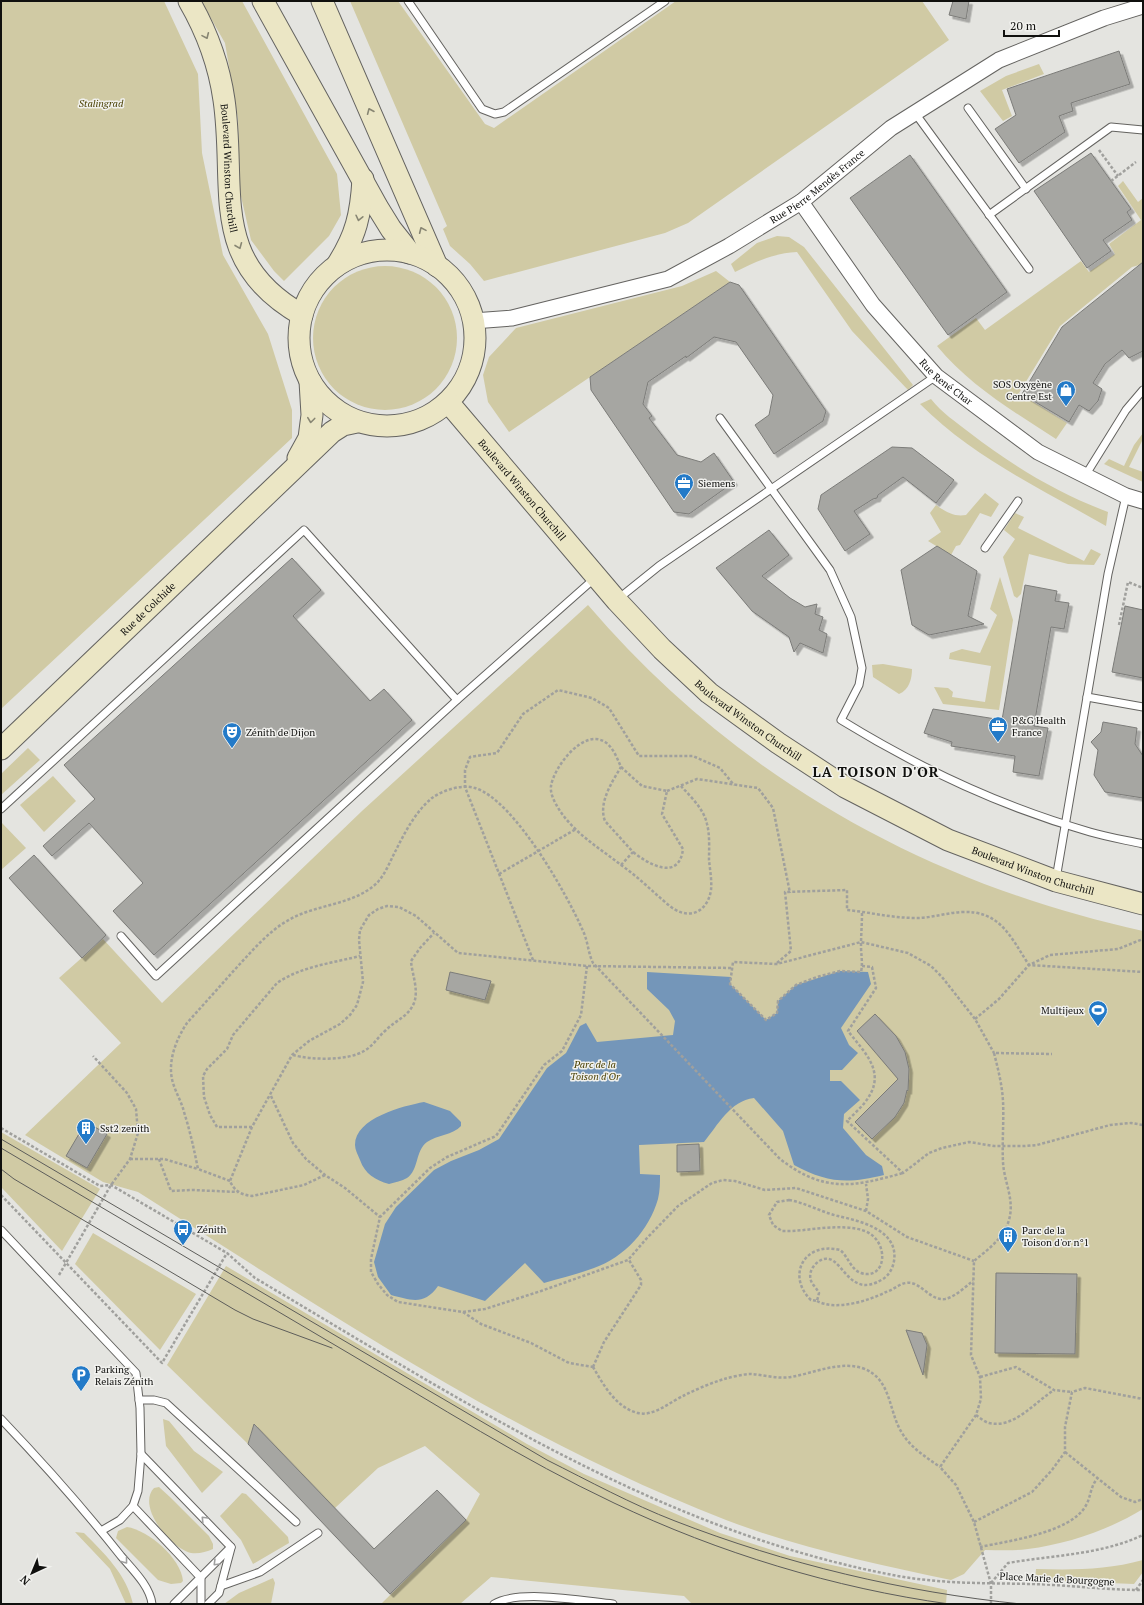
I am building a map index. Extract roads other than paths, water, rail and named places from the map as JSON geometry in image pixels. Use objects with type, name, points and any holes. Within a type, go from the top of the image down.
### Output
[{"type":"street","name":"Boulevard Winston Churchill","points":[[189,1],[208,39],[219,73],[228,132],[230,212],[235,237],[252,273],[265,288],[283,304],[302,315]]},
{"type":"street","points":[[262,1],[391,229],[410,253]]},
{"type":"street","points":[[322,1],[437,266]]},
{"type":"street","name":"Rue Pierre Mendès France","points":[[473,321],[512,318],[668,279],[729,246],[801,202],[891,128],[999,60],[1104,18],[1143,6]]},
{"type":"street","points":[[337,265],[362,254],[383,250],[410,253],[437,266],[454,281],[466,300],[473,321],[474,350],[466,378],[448,402],[426,418],[400,426],[372,425],[357,422],[340,414],[325,402],[310,381],[300,357],[299,332],[302,315],[309,297],[318,283],[337,265],[348,248],[357,226],[361,209],[363,179]]},
{"type":"street","name":"Rue René Char","points":[[801,202],[873,305],[936,376],[1038,452],[1126,496],[1143,501]]},
{"type":"street","name":"Rue de Colchide","points":[[293,468],[309,438],[312,415],[310,381]]},
{"type":"street","name":"Boulevard Winston Churchill","points":[[448,402],[596,577],[662,649],[709,693],[778,743],[845,787],[948,840],[1056,881],[1143,904]]},
{"type":"street","name":"Rue de Colchide","points":[[1,749],[332,432],[343,426],[357,422]]},
{"type":"lane","points":[[408,1],[482,109],[495,114],[504,112],[665,1]]},
{"type":"lane","points":[[968,108],[1026,189]]},
{"type":"lane","points":[[915,113],[1028,269]]},
{"type":"lane","points":[[989,214],[1111,127],[1143,130]]},
{"type":"lane","points":[[617,601],[659,566],[936,376]]},
{"type":"lane","points":[[1085,476],[1126,410],[1143,390]]},
{"type":"lane","points":[[720,418],[830,570],[851,617],[862,668],[859,685],[841,720],[873,740],[962,786],[1025,811],[1090,833],[1143,844]]},
{"type":"lane","points":[[1056,881],[1108,574],[1126,496]]},
{"type":"lane","points":[[985,548],[1018,502]]},
{"type":"lane","points":[[1,809],[304,530],[457,700]]},
{"type":"lane","points":[[121,936],[156,976],[457,700],[596,577]]},
{"type":"lane","points":[[1087,697],[1143,707]]},
{"type":"lane","points":[[1,1230],[136,1373],[140,1400],[141,1454],[138,1491],[133,1506],[120,1520],[101,1531]]},
{"type":"lane","points":[[140,1400],[154,1400],[166,1404],[296,1522]]},
{"type":"lane","points":[[1,1419],[54,1475],[101,1531],[142,1582],[152,1604]]},
{"type":"lane","points":[[141,1454],[231,1547]]},
{"type":"lane","points":[[133,1506],[200,1578],[202,1604]]},
{"type":"lane","points":[[221,1586],[260,1572],[318,1533]]},
{"type":"lane","points":[[174,1604],[231,1547]]},
{"type":"lane","points":[[208,1604],[219,1593],[231,1547]]},
{"type":"lane","points":[[494,1604],[502,1599],[534,1597],[613,1604]]},
{"type":"water","points":[[840,971],[868,972],[871,984],[841,1028],[849,1045],[858,1053],[842,1070],[830,1070],[830,1081],[841,1081],[860,1100],[844,1114],[843,1128],[866,1155],[882,1166],[884,1175],[859,1180],[838,1180],[817,1175],[794,1165],[783,1131],[754,1098],[746,1100],[731,1109],[704,1142],[639,1145],[640,1174],[660,1175],[660,1190],[658,1199],[649,1221],[642,1232],[626,1250],[605,1263],[582,1272],[544,1283],[525,1263],[485,1301],[438,1286],[428,1297],[417,1300],[405,1299],[391,1295],[378,1277],[374,1262],[385,1224],[396,1207],[434,1170],[451,1161],[479,1150],[499,1139],[547,1068],[566,1053],[580,1026],[586,1023],[597,1042],[673,1035],[675,1021],[669,1010],[647,989],[647,972],[731,977],[730,984],[766,1020],[777,1013],[778,1001],[796,985]]},
{"type":"water","points":[[424,1102],[450,1111],[461,1122],[461,1126],[454,1131],[427,1142],[420,1150],[414,1170],[407,1178],[389,1184],[379,1181],[371,1176],[362,1165],[355,1147],[357,1136],[363,1127],[371,1121],[393,1110]]},
{"type":"tram line","points":[[1,1139],[547,1460],[642,1507],[717,1536],[802,1563],[889,1584],[977,1599],[1021,1604]]},
{"type":"tram line","points":[[1,1148],[480,1432],[547,1469],[614,1503],[694,1538],[778,1566],[863,1588],[949,1604]]},
{"type":"tram line","points":[[1,1169],[14,1179],[235,1310],[253,1319],[332,1348]]},
{"type":"place","name":"SOS Oxygène Centre Est","points":[[1066,407]]},
{"type":"place","name":"Siemens","points":[[684,500]]},
{"type":"place","name":"P&G Health France","points":[[998,743]]},
{"type":"place","name":"Zénith de Dijon","points":[[232,749]]},
{"type":"place","name":"Multijeux","points":[[1098,1027]]},
{"type":"place","name":"Sst2 zenith","points":[[86,1145]]},
{"type":"place","name":"Zénith","points":[[183,1246]]},
{"type":"place","name":"Parc de la Toison d'or n°1","points":[[1008,1253]]},
{"type":"place","name":"Parking Relais Zénith","points":[[81,1392]]},
{"type":"district","name":"LA TOISON D'OR","points":[[876,771]]},
{"type":"park label","name":"Stalingrad","points":[[101,103]]},
{"type":"park label","name":"Parc de la Toison d'Or","points":[[595,1070]]}]
